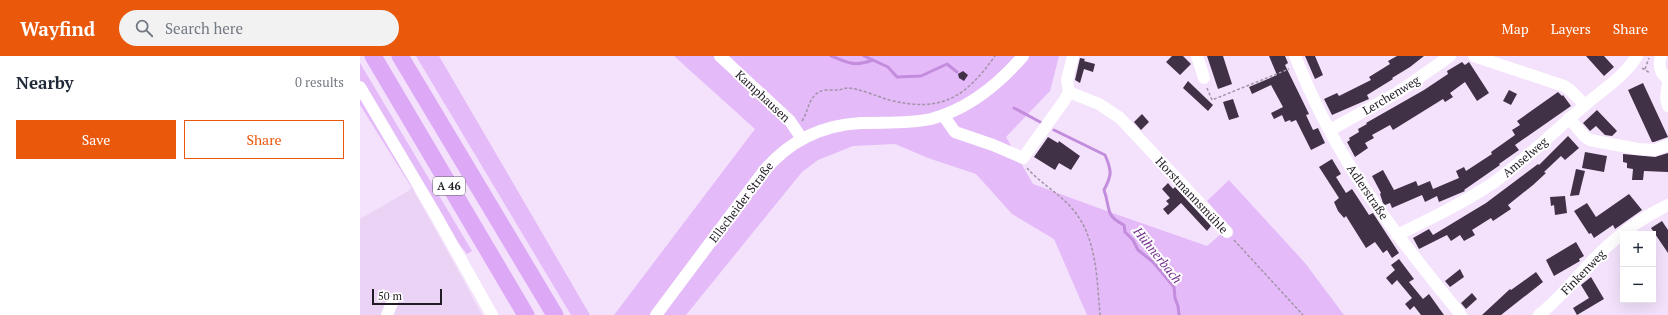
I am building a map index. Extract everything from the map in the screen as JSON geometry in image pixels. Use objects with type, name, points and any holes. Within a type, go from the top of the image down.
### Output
[{"type":"highway","name":"A 46","points":[[373,56],[526,315]]},
{"type":"highway","name":"A 46","points":[[400,56],[555,315]]},
{"type":"street","name":"Kamphausen","points":[[720,56],[790,121],[802,139]]},
{"type":"street","name":"Ellscheider Straße","points":[[656,315],[763,172],[782,152],[802,139],[821,130],[862,123],[913,122],[943,115],[964,106],[985,93],[1023,56]]},
{"type":"street","points":[[943,115],[955,132],[993,145],[1023,158],[1069,92],[1067,80],[1073,56]]},
{"type":"street","points":[[1197,56],[1204,78]]},
{"type":"street","points":[[1474,56],[1564,86],[1585,105]]},
{"type":"street","points":[[1656,57],[1661,71],[1668,79]]},
{"type":"street","name":"Lerchenweg","points":[[1330,130],[1397,93],[1444,58]]},
{"type":"street","name":"Amselweg","points":[[1397,235],[1448,211],[1494,182],[1530,154],[1569,118],[1624,72],[1635,59]]},
{"type":"street","name":"Adlerstraße","points":[[1297,60],[1330,130],[1352,170],[1397,235],[1461,315]]},
{"type":"street","points":[[1668,83],[1666,98],[1668,106]]},
{"type":"street","points":[[360,87],[434,212],[492,315]]},
{"type":"street","name":"Horstmannsmühle","points":[[1069,92],[1099,104],[1120,118],[1227,232]]},
{"type":"street","points":[[1569,118],[1584,136],[1590,140],[1638,149],[1655,150],[1668,145]]},
{"type":"street","name":"Finkenweg","points":[[1539,315],[1553,304],[1591,262],[1619,236],[1656,211],[1668,206]]},
{"type":"street","points":[[387,315],[392,303]]},
{"type":"path","points":[[804,119],[808,104],[816,93],[825,90],[849,88],[890,100],[923,106],[946,101],[959,96],[965,91],[995,56]]},
{"type":"path","points":[[1645,69],[1656,57]]},
{"type":"path","points":[[1635,59],[1645,69],[1653,74]]},
{"type":"path","points":[[1204,78],[1212,100],[1297,60]]},
{"type":"path","points":[[1023,158],[1023,163],[1029,170],[1075,211],[1081,222],[1091,244],[1097,279],[1100,315]]},
{"type":"path","name":"Horstmannsmühle","points":[[1227,232],[1302,315]]},
{"type":"shaded area","points":[[416,56],[439,56],[590,315],[571,315]]},
{"type":"shaded area","points":[[674,56],[1059,56],[1050,91],[1006,137],[1033,184],[1207,246],[1229,227],[1207,201],[1229,180],[1305,263],[1344,315],[1087,315],[1054,239],[1012,214],[976,174],[928,158],[895,144],[853,146],[818,160],[802,172],[686,315],[614,315],[755,129]]},
{"type":"shaded area","points":[[360,63],[472,251],[467,254],[412,188],[360,105]]},
{"type":"shaded area","points":[[412,188],[482,315],[360,315],[360,219]]},
{"type":"building","points":[[1172,56],[1183,56],[1191,64],[1180,75],[1166,62]]},
{"type":"building","points":[[1207,56],[1223,56],[1232,84],[1218,89]]},
{"type":"building","points":[[1269,56],[1285,56],[1288,63],[1285,65],[1309,114],[1306,115],[1313,130],[1318,128],[1325,143],[1311,150],[1296,120],[1285,122],[1282,115],[1274,119],[1271,113],[1283,107],[1271,85],[1252,94],[1249,87],[1277,75]]},
{"type":"building","points":[[1305,56],[1315,56],[1323,75],[1315,79]]},
{"type":"building","points":[[1397,56],[1424,56],[1392,78],[1393,79],[1367,95],[1369,99],[1332,115],[1324,99],[1337,93],[1339,96],[1371,80],[1369,77],[1390,64],[1388,61]]},
{"type":"building","points":[[1586,56],[1604,56],[1614,67],[1604,76]]},
{"type":"building","points":[[1080,58],[1085,59],[1084,61],[1095,64],[1093,72],[1084,69],[1080,83],[1075,80]]},
{"type":"building","points":[[1462,62],[1465,65],[1469,62],[1489,93],[1477,101],[1465,82],[1450,93],[1453,97],[1445,102],[1443,99],[1393,130],[1390,125],[1372,135],[1374,138],[1365,143],[1368,148],[1355,157],[1347,142],[1350,140],[1349,138],[1359,132],[1358,129],[1424,90],[1448,74],[1447,71]]},
{"type":"building","points":[[963,71],[968,75],[964,81],[959,78],[958,74]]},
{"type":"building","points":[[1188,81],[1213,105],[1208,111],[1183,88]]},
{"type":"building","points":[[1643,83],[1668,137],[1654,142],[1652,142],[1628,90]]},
{"type":"building","points":[[1509,90],[1517,94],[1511,105],[1503,101]]},
{"type":"building","points":[[1558,92],[1562,96],[1563,95],[1571,106],[1515,145],[1519,150],[1464,190],[1465,191],[1439,202],[1437,196],[1425,202],[1422,195],[1392,208],[1390,203],[1385,205],[1383,203],[1381,193],[1372,176],[1383,170],[1394,190],[1416,181],[1418,186],[1430,181],[1433,189],[1459,178],[1456,171],[1464,167],[1466,171],[1492,154],[1491,152],[1515,135],[1512,130],[1520,125],[1517,121]]},
{"type":"building","points":[[1233,99],[1239,117],[1229,120],[1223,102]]},
{"type":"building","points":[[1597,110],[1617,131],[1612,136],[1605,135],[1596,126],[1590,131],[1583,123]]},
{"type":"building","points":[[1142,114],[1149,122],[1141,130],[1134,122]]},
{"type":"building","points":[[1568,136],[1579,148],[1565,160],[1561,156],[1544,172],[1546,173],[1508,205],[1511,209],[1493,221],[1491,218],[1472,230],[1475,235],[1464,241],[1460,235],[1451,241],[1447,235],[1419,249],[1413,238],[1429,229],[1433,235],[1486,203],[1538,164],[1539,165]]},
{"type":"building","points":[[1048,137],[1058,143],[1059,141],[1080,156],[1071,170],[1059,163],[1055,170],[1034,157]]},
{"type":"building","points":[[1585,152],[1607,156],[1604,172],[1582,168]]},
{"type":"building","points":[[1668,153],[1668,172],[1644,171],[1643,180],[1632,180],[1633,169],[1627,168],[1627,163],[1623,162],[1623,154],[1655,157]]},
{"type":"building","points":[[1332,159],[1341,174],[1336,177],[1346,193],[1352,189],[1369,215],[1373,213],[1399,253],[1392,258],[1387,250],[1383,253],[1375,242],[1366,248],[1346,216],[1344,218],[1338,211],[1334,202],[1339,198],[1319,167]]},
{"type":"building","points":[[1576,169],[1585,171],[1579,195],[1570,196]]},
{"type":"building","points":[[1168,183],[1173,189],[1175,187],[1211,226],[1207,231],[1181,203],[1168,215],[1163,209],[1169,204],[1166,201],[1170,198],[1162,189]]},
{"type":"building","points":[[1629,194],[1642,210],[1615,229],[1613,225],[1594,238],[1591,233],[1589,234],[1574,211],[1587,203],[1596,217]]},
{"type":"building","points":[[1565,196],[1567,213],[1555,215],[1554,205],[1551,206],[1550,197]]},
{"type":"building","points":[[1662,221],[1668,230],[1668,253],[1656,235],[1656,231],[1653,231],[1651,228]]},
{"type":"building","points":[[1576,242],[1584,256],[1579,259],[1580,261],[1554,276],[1546,260]]},
{"type":"building","points":[[1399,259],[1414,279],[1409,282],[1423,299],[1429,294],[1444,315],[1421,315],[1414,306],[1410,310],[1405,304],[1412,298],[1397,280],[1392,285],[1386,278],[1395,270],[1391,265]]},
{"type":"building","points":[[1460,269],[1464,277],[1450,287],[1445,281]]},
{"type":"building","points":[[1536,272],[1543,282],[1501,315],[1482,315],[1510,289],[1511,290]]},
{"type":"building","points":[[1591,277],[1604,299],[1577,315],[1573,308],[1589,298],[1581,285]]},
{"type":"building","points":[[1472,293],[1477,299],[1466,309],[1461,303]]},
{"type":"waterway","name":"Hühnerbach","points":[[831,56],[856,64],[873,60]]},
{"type":"waterway","name":"Hühnerbach","points":[[864,56],[888,67],[897,77],[921,76],[947,64],[957,72]]},
{"type":"waterway","name":"Hühnerbach","points":[[1014,108],[1042,123]]},
{"type":"waterway","name":"Hühnerbach","points":[[1054,130],[1105,155],[1110,169],[1110,177],[1104,190],[1109,211],[1113,218],[1124,225],[1125,232],[1133,240],[1138,250],[1153,262],[1174,287],[1179,315]]}]
